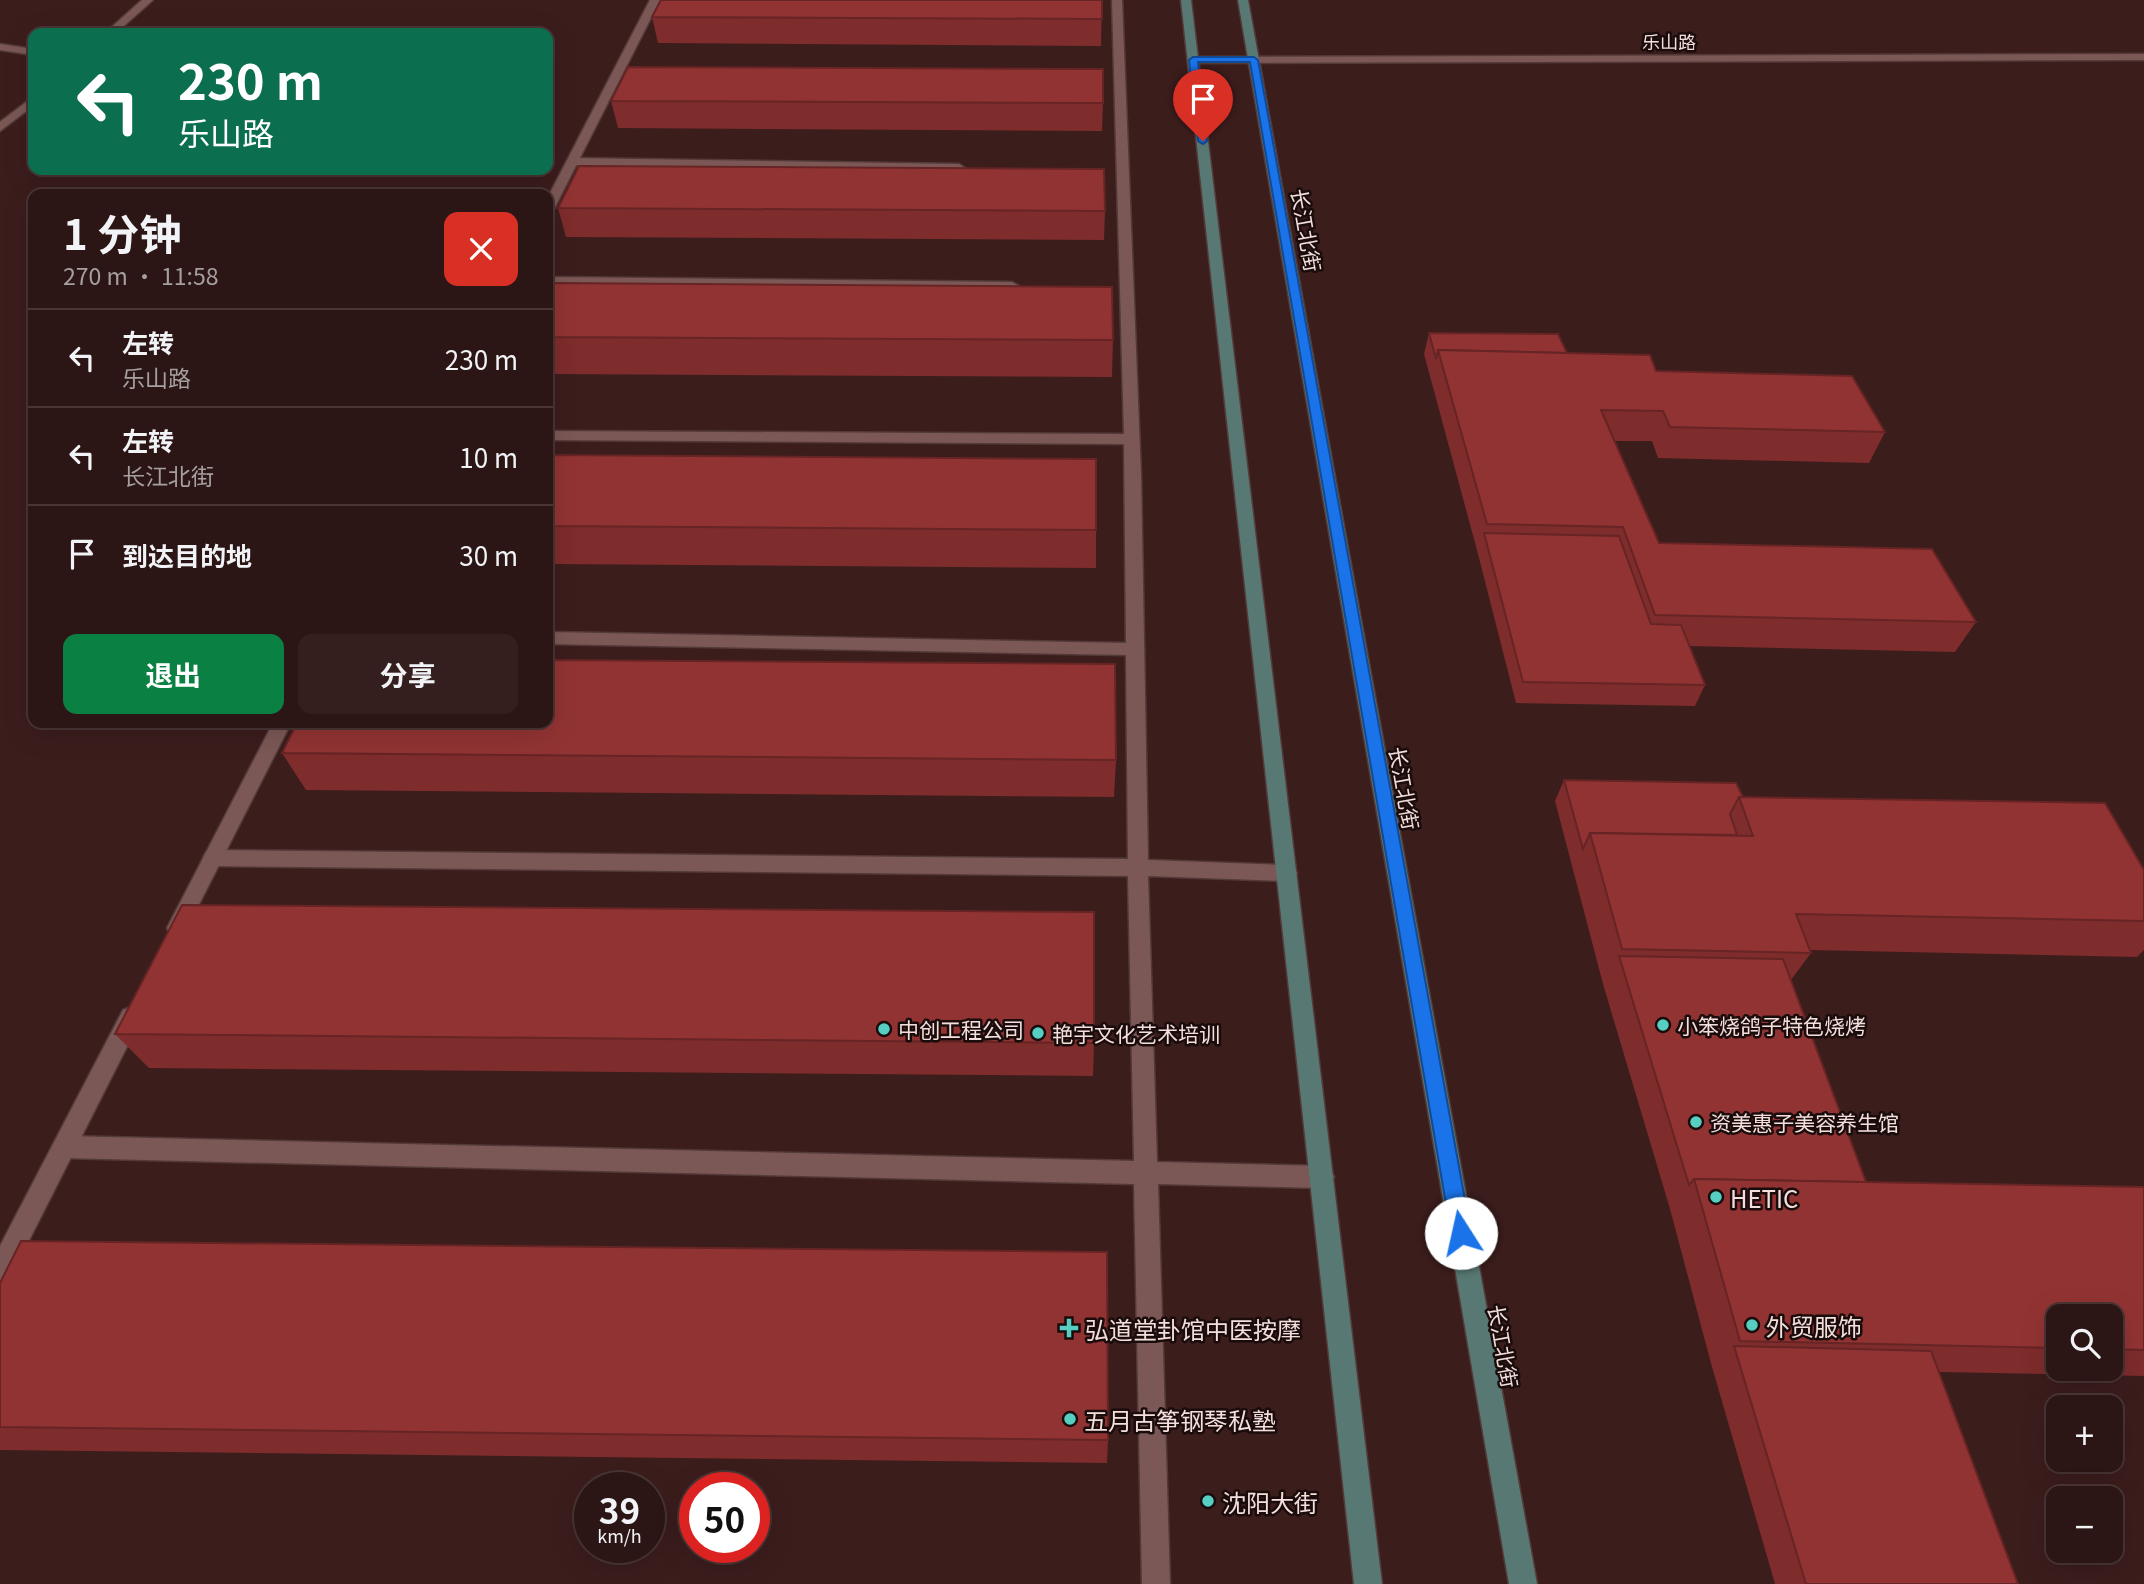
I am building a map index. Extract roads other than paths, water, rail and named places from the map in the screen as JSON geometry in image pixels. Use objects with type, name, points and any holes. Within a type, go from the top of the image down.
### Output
[{"type":"main road","points":[[1186,0],[1368,1584]]},
{"type":"main road","name":"长江北街","points":[[1243,0],[1523,1584]]},
{"type":"street","points":[[116,28],[148,0]]},
{"type":"street","points":[[553,199],[655,0]]},
{"type":"street","points":[[1117,0],[1113,74],[1120,287],[1132,439],[1138,869],[1156,1584]]},
{"type":"street","points":[[0,47],[28,51]]},
{"type":"street","name":"乐山路","points":[[1193,60],[2144,57]]},
{"type":"street","points":[[619,70],[633,70]]},
{"type":"street","points":[[0,128],[28,104]]},
{"type":"street","points":[[572,162],[971,168]]},
{"type":"street","points":[[553,281],[1030,286]]},
{"type":"street","points":[[553,436],[1132,439]]},
{"type":"street","points":[[553,638],[1136,649]]},
{"type":"street","points":[[169,942],[279,728]]},
{"type":"street","points":[[213,858],[1287,873]]},
{"type":"street","points":[[0,1271],[138,1003]]},
{"type":"street","points":[[64,1147],[1322,1177]]},
{"type":"place","name":"小笨烧鸽子特色烧烤","points":[[1663,1025]]},
{"type":"place","name":"中创工程公司","points":[[884,1029]]},
{"type":"place","name":"艳宇文化艺术培训","points":[[1038,1033]]},
{"type":"place","name":"资美惠子美容养生馆","points":[[1696,1122]]},
{"type":"place","name":"HETIC","points":[[1716,1197]]},
{"type":"place","name":"外贸服饰","points":[[1752,1325]]},
{"type":"place","name":"弘道堂卦馆中医按摩","points":[[1069,1328]]},
{"type":"place","name":"五月古筝钢琴私塾","points":[[1070,1419]]},
{"type":"place","name":"沈阳大街","points":[[1208,1501]]}]
